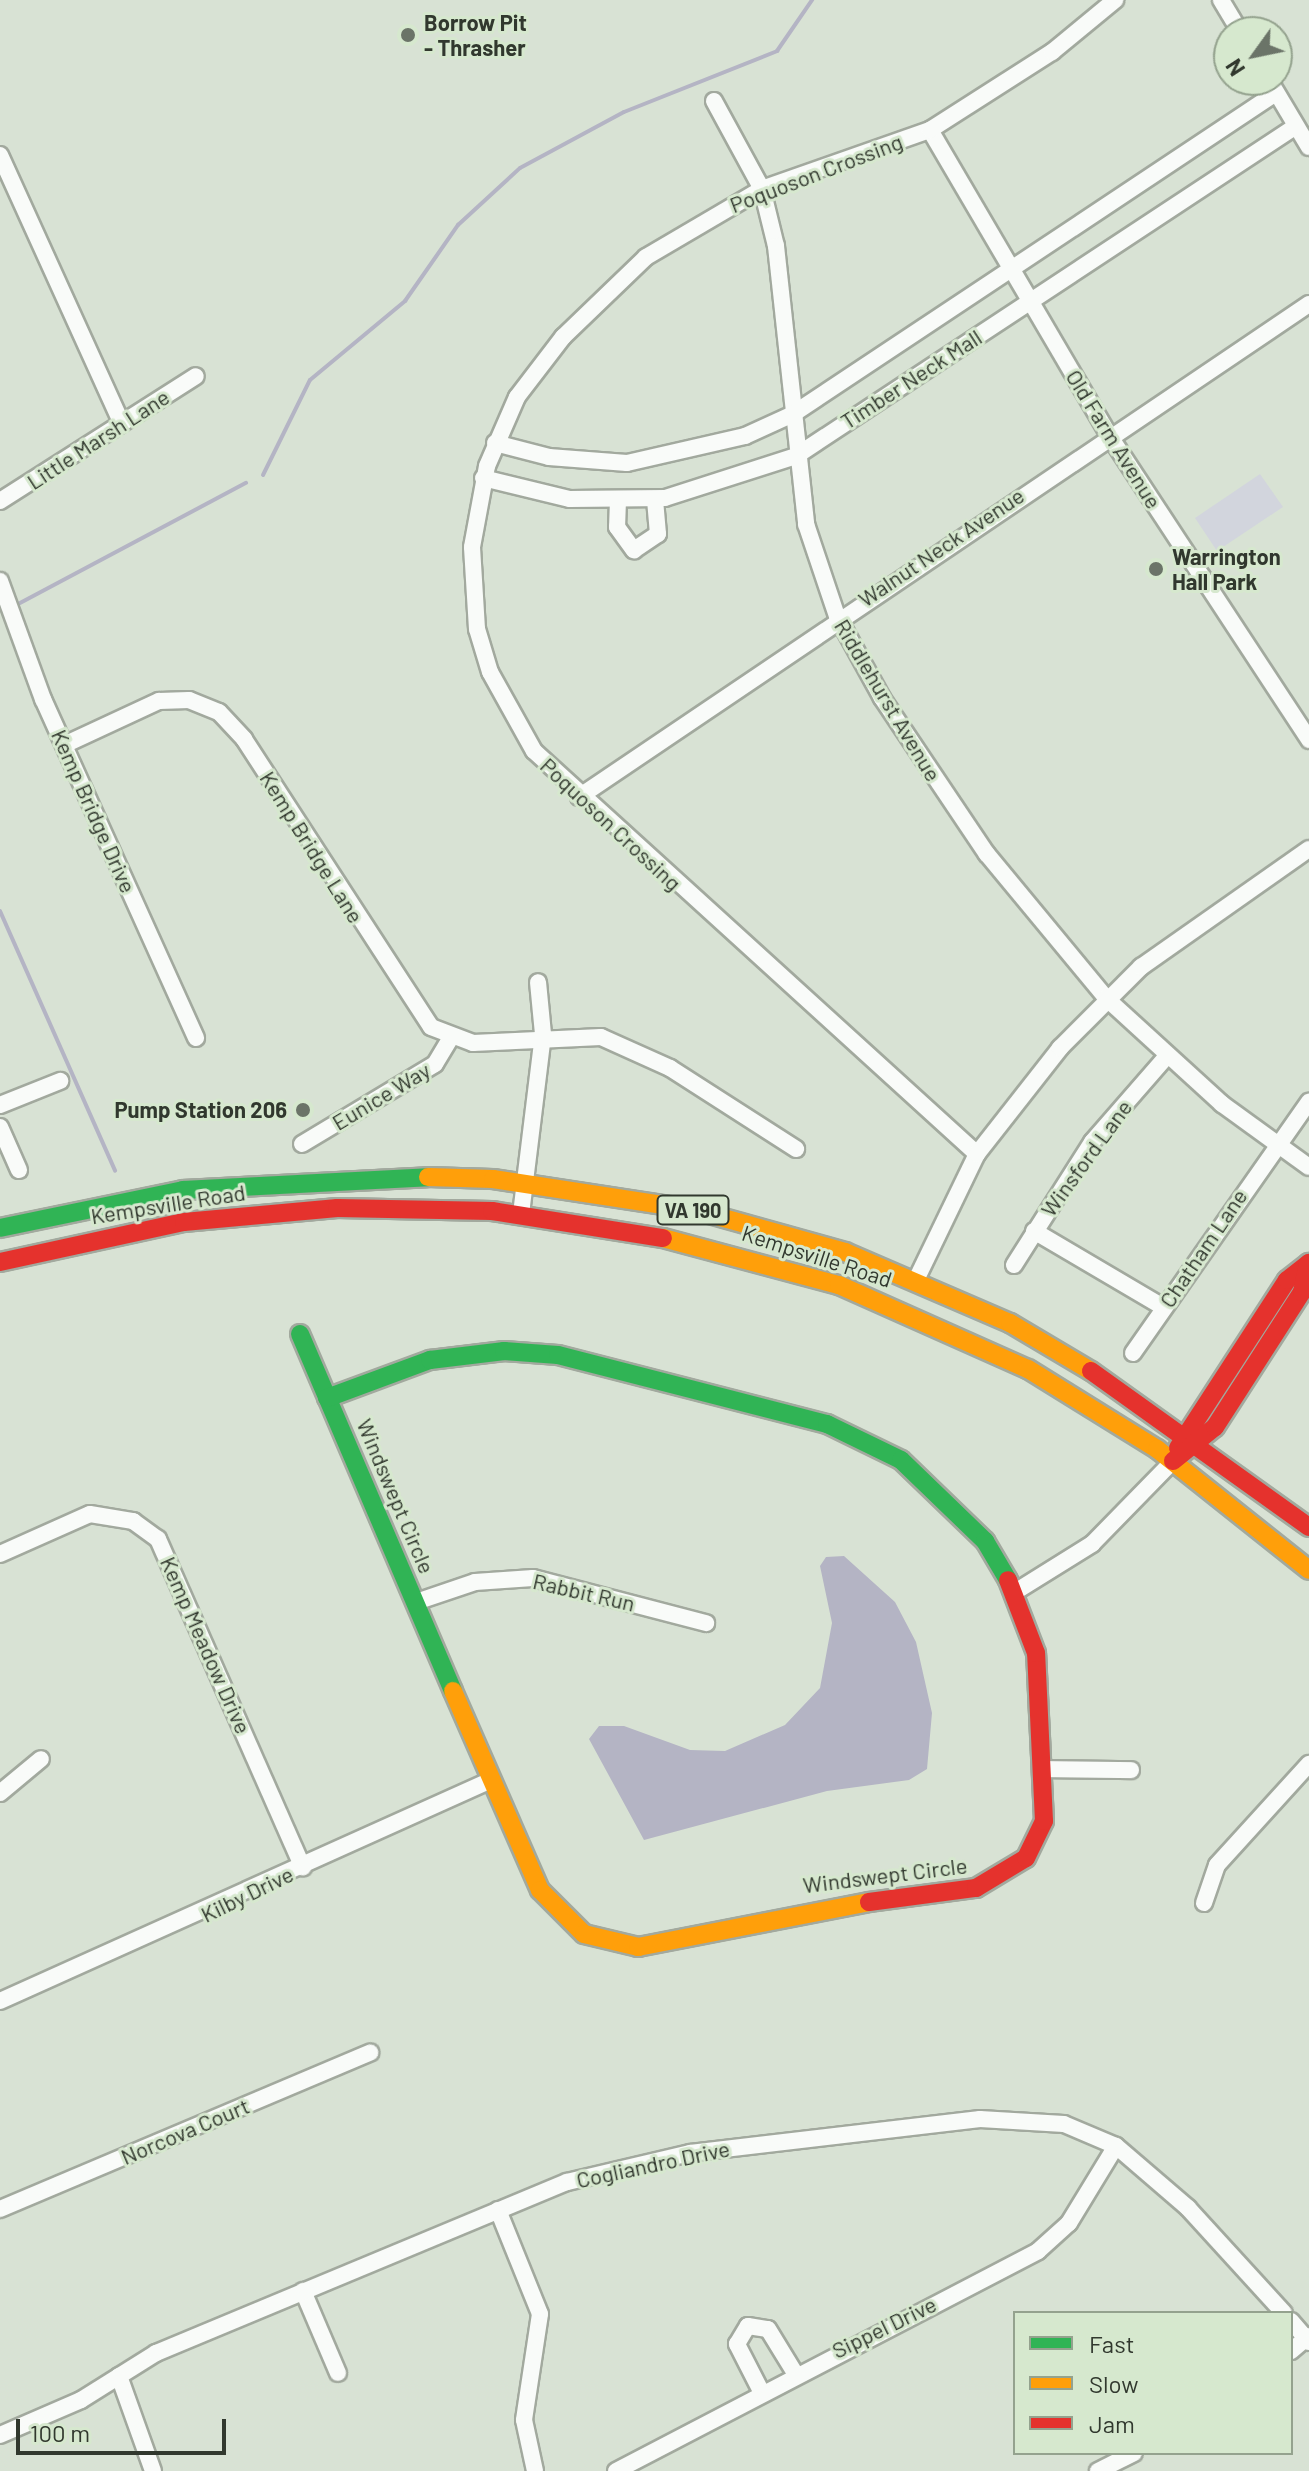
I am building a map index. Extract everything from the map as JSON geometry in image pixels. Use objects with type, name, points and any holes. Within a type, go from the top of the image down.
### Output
[{"type":"main road","name":"Kempsville Road","points":[[0,1228],[260,1181],[390,1175],[526,1183],[745,1222],[916,1280],[1055,1348],[1183,1429],[1309,1527]]},
{"type":"main road","name":"Kempsville Road","points":[[0,1262],[133,1231],[285,1211],[521,1214],[694,1243],[839,1285],[1028,1369],[1173,1461],[1309,1570]]},
{"type":"main road","points":[[1173,1461],[1183,1429],[1287,1280],[1309,1263]]},
{"type":"main road","points":[[1173,1461],[1204,1444],[1302,1292],[1309,1263]]},
{"type":"main road","name":"Windswept Circle","points":[[300,1334],[327,1398],[416,1602],[491,1780],[551,1905],[584,1934],[638,1947],[796,1911],[976,1888],[1004,1877],[1040,1834],[1045,1769],[1036,1653],[1015,1592],[985,1541],[938,1489],[901,1460],[827,1424],[606,1365],[526,1352],[430,1360],[327,1398]]},
{"type":"street","name":"Poquoson Crossing","points":[[977,1154],[579,797],[509,713],[481,643],[472,547],[483,478],[495,443],[538,366],[646,257],[762,189],[930,130],[1052,52],[1115,0]]},
{"type":"street","name":"Timber Neck Mall","points":[[495,443],[549,457],[627,463],[711,449],[793,414],[1011,269],[1258,96]]},
{"type":"street","points":[[1278,96],[1309,147]]},
{"type":"street","name":"Riddlehurst Avenue","points":[[714,101],[762,189],[785,304],[796,456],[806,524],[837,616],[987,854],[1106,998],[1167,1056],[1274,1143],[1309,1167]]},
{"type":"street","name":"Timber Neck Mall","points":[[483,478],[570,499],[655,499],[796,456],[1296,126]]},
{"type":"street","name":"Old Farm Avenue","points":[[930,130],[1109,435],[1309,740]]},
{"type":"street","points":[[0,155],[122,424]]},
{"type":"street","name":"Walnut Neck Avenue","points":[[579,797],[837,616],[1309,304]]},
{"type":"street","name":"Little Marsh Lane","points":[[0,501],[196,376]]},
{"type":"street","points":[[618,500],[617,527],[634,550],[658,534],[655,499]]},
{"type":"street","name":"Kemp Bridge Drive","points":[[0,581],[64,745],[196,1038]]},
{"type":"street","name":"Kemp Bridge Lane","points":[[64,745],[159,701],[189,700],[219,712],[244,739],[417,1014],[450,1039]]},
{"type":"street","points":[[916,1280],[977,1154],[1106,998],[1210,914],[1309,849]]},
{"type":"street","points":[[521,1214],[543,1034],[538,982]]},
{"type":"street","points":[[450,1039],[502,1042],[543,1034],[601,1037],[656,1062],[796,1149]]},
{"type":"street","name":"Eunice Way","points":[[302,1144],[435,1064],[450,1039]]},
{"type":"street","name":"Winsford Lane","points":[[1014,1265],[1092,1142],[1167,1056]]},
{"type":"street","points":[[0,1105],[60,1081]]},
{"type":"street","name":"Chatham Lane","points":[[1133,1353],[1274,1143],[1309,1102]]},
{"type":"street","points":[[0,1127],[19,1170]]},
{"type":"street","points":[[1034,1231],[1163,1307]]},
{"type":"street","points":[[1015,1592],[1092,1544],[1173,1461]]},
{"type":"street","name":"Kemp Meadow Drive","points":[[1,1552],[90,1514],[133,1521],[158,1539],[303,1867]]},
{"type":"street","name":"Rabbit Run","points":[[416,1602],[475,1582],[533,1578],[706,1623]]},
{"type":"street","points":[[0,1793],[41,1759]]},
{"type":"street","points":[[1204,1903],[1217,1865],[1309,1764]]},
{"type":"street","points":[[1045,1769],[1131,1770]]},
{"type":"street","name":"Kilby Drive","points":[[0,2001],[491,1780]]},
{"type":"street","name":"Norcova Court","points":[[0,2209],[370,2053]]},
{"type":"street","name":"Cogliandro Drive","points":[[0,2435],[119,2376],[156,2353],[498,2210],[649,2160],[980,2119],[1064,2124],[1116,2146],[1188,2208],[1282,2311]]},
{"type":"street","name":"Sippel Drive","points":[[616,2471],[795,2373],[1038,2251],[1069,2223],[1116,2146]]},
{"type":"street","points":[[498,2210],[540,2314],[524,2420],[535,2471]]},
{"type":"street","points":[[303,2291],[338,2373]]},
{"type":"street","points":[[1293,2323],[1308,2339]]},
{"type":"street","points":[[761,2391],[737,2344],[748,2326],[768,2329],[795,2373]]},
{"type":"street","points":[[119,2376],[153,2471]]},
{"type":"street","points":[[1098,2471],[1130,2455]]},
{"type":"shaded area","points":[[1260,474],[1283,507],[1217,551],[1195,518]]},
{"type":"water","points":[[844,1556],[895,1602],[916,1642],[932,1713],[927,1769],[909,1780],[827,1791],[644,1840],[589,1739],[599,1726],[624,1726],[690,1750],[725,1751],[785,1725],[820,1688],[832,1623],[820,1566],[826,1557]]},
{"type":"waterway","points":[[263,475],[310,380],[405,301],[458,225],[520,168],[624,112],[777,51],[812,0]]},
{"type":"waterway","points":[[20,603],[246,483]]},
{"type":"waterway","points":[[0,911],[115,1171]]},
{"type":"traffic: fast","points":[[0,1228],[183,1190],[428,1177]]},
{"type":"traffic: fast","points":[[300,1334],[453,1691]]},
{"type":"traffic: fast","points":[[327,1398],[430,1360],[504,1351],[558,1355],[827,1424],[901,1460],[985,1541],[1008,1580]]},
{"type":"traffic: slow","points":[[428,1177],[493,1179],[695,1210],[845,1252],[1010,1323],[1091,1371]]},
{"type":"traffic: slow","points":[[663,1238],[839,1285],[1028,1369],[1157,1449],[1309,1570]]},
{"type":"traffic: slow","points":[[453,1691],[540,1890],[584,1934],[638,1947],[869,1902]]},
{"type":"traffic: jam","points":[[0,1262],[184,1222],[337,1208],[492,1211],[663,1238]]},
{"type":"traffic: jam","points":[[1178,1448],[1287,1280],[1309,1263]]},
{"type":"traffic: jam","points":[[1173,1461],[1215,1427],[1302,1292],[1308,1264]]},
{"type":"traffic: jam","points":[[1091,1371],[1309,1527]]},
{"type":"traffic: jam","points":[[869,1902],[976,1888],[1026,1858],[1044,1821],[1036,1653],[1008,1580]]},
{"type":"place","name":"Borrow Pit - Thrasher","points":[[408,35]]},
{"type":"place","name":"Warrington Hall Park","points":[[1156,569]]},
{"type":"place","name":"Pump Station 206","points":[[303,1110]]}]
